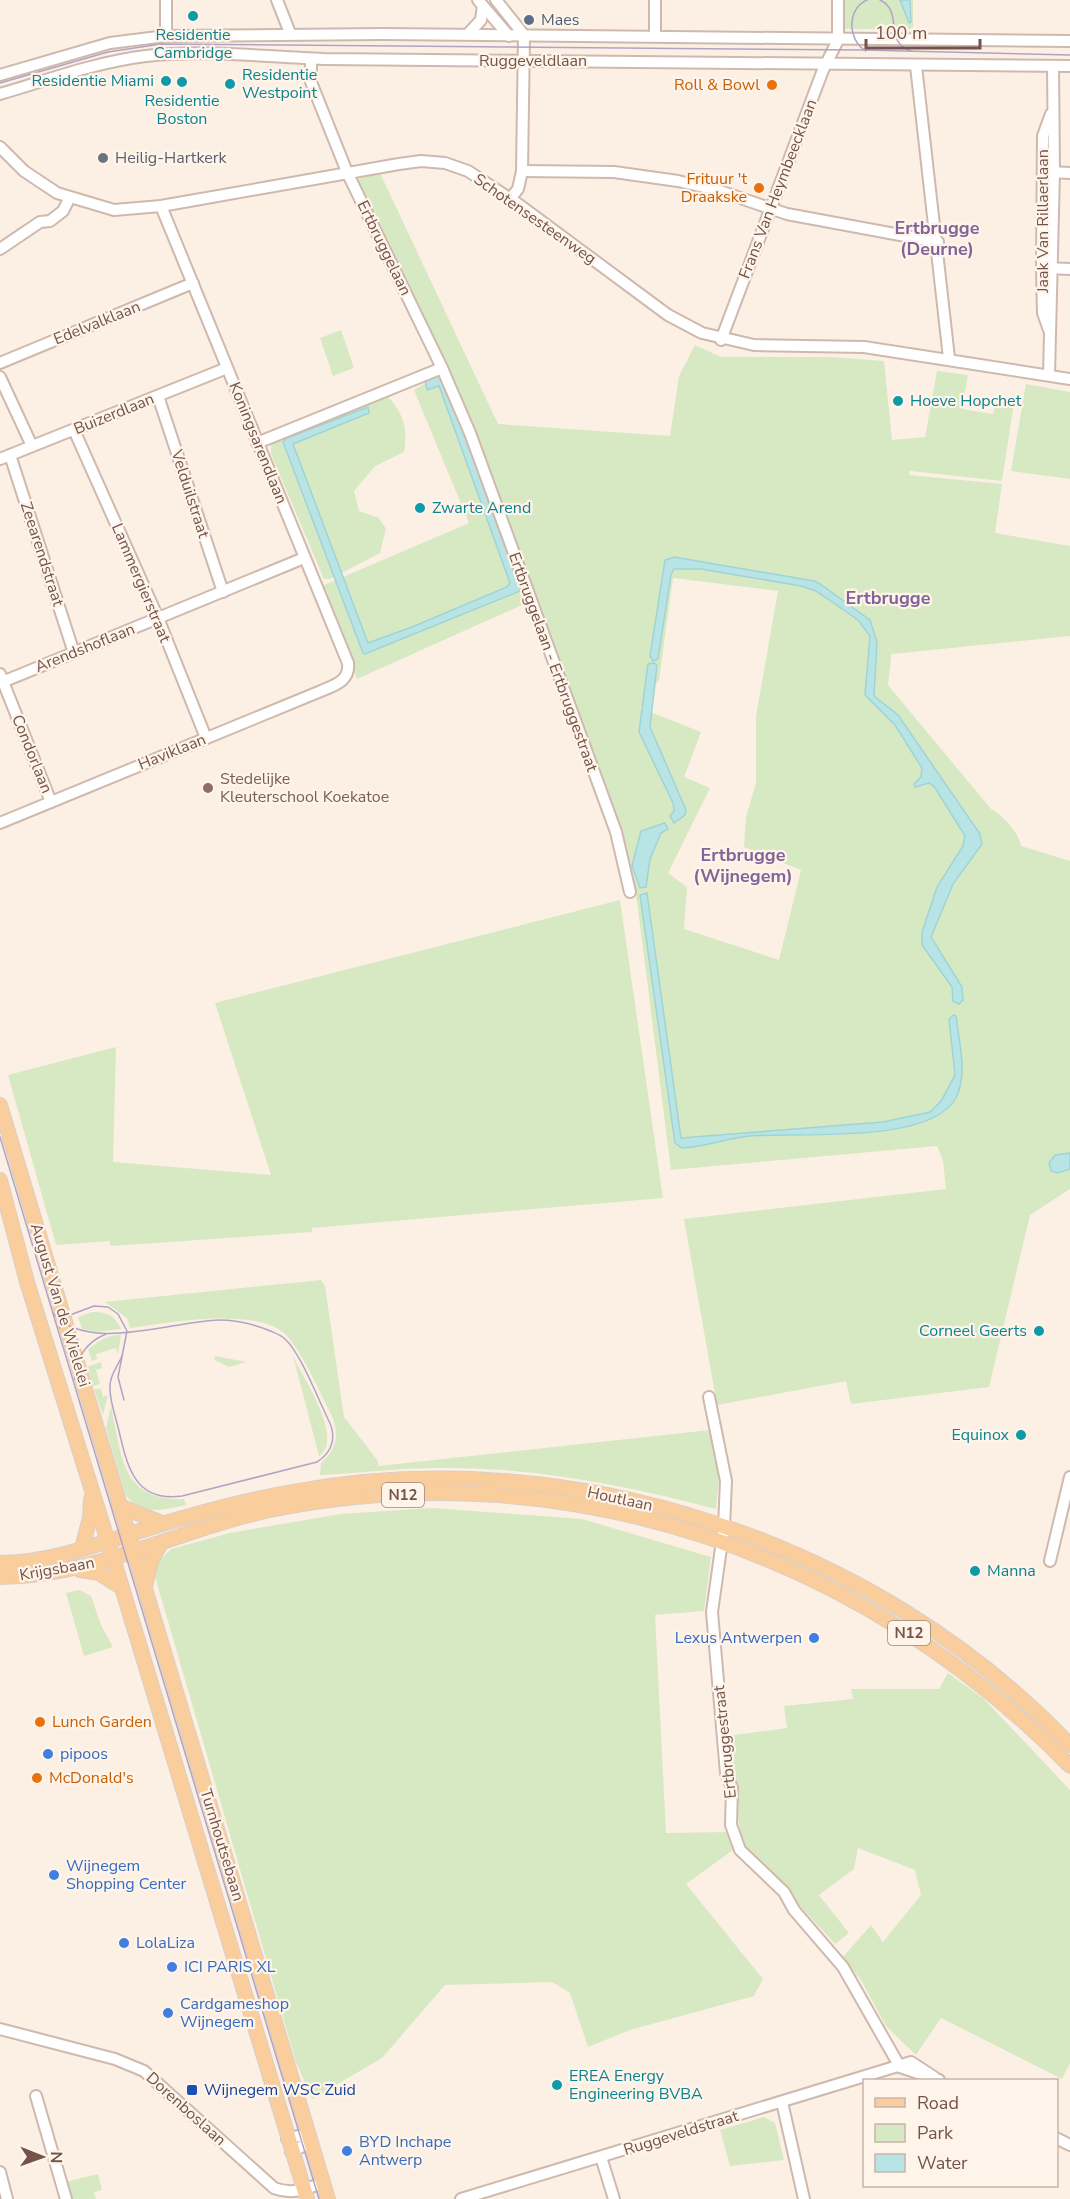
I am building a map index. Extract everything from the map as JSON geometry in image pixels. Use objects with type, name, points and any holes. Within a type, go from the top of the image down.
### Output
[{"type":"main road","name":"August Van de Wielelei","points":[[0,1105],[128,1534]]},
{"type":"main road","name":"August Van de Wielelei","points":[[0,1180],[27,1282],[89,1485]]},
{"type":"main road","name":"Houtlaan","points":[[108,1541],[217,1507],[297,1491],[379,1481],[442,1479],[510,1482],[594,1493],[654,1506],[724,1527],[827,1569],[908,1614],[996,1677],[1070,1744]]},
{"type":"main road","points":[[82,1549],[90,1517],[89,1485]]},
{"type":"main road","name":"Turnhoutsebaan","points":[[89,1485],[108,1541],[305,2194]]},
{"type":"main road","name":"Houtlaan","points":[[113,1558],[275,1509],[348,1498],[439,1494],[509,1497],[594,1508],[649,1520],[722,1542],[815,1580],[899,1626],[989,1690],[1070,1766]]},
{"type":"main road","points":[[119,1506],[164,1524]]},
{"type":"main road","name":"Turnhoutsebaan","points":[[128,1534],[328,2199]]},
{"type":"main road","name":"Krijgsbaan","points":[[0,1563],[43,1559],[108,1541]]},
{"type":"main road","points":[[144,1589],[151,1561],[161,1543]]},
{"type":"main road","name":"Krijgsbaan","points":[[0,1577],[69,1569],[113,1558]]},
{"type":"main road","points":[[69,1569],[99,1573],[122,1587]]},
{"type":"street","points":[[166,0],[166,36]]},
{"type":"street","points":[[277,0],[290,33]]},
{"type":"street","points":[[496,0],[524,41],[522,171],[518,189],[510,199]]},
{"type":"street","points":[[655,0],[655,36]]},
{"type":"street","points":[[838,0],[838,40]]},
{"type":"street","points":[[480,3],[507,35],[524,41]]},
{"type":"street","points":[[468,34],[481,20],[480,3]]},
{"type":"street","name":"Ruggeveldlaan","points":[[0,75],[110,43],[166,36],[290,33],[507,35]]},
{"type":"street","name":"Ruggeveldlaan","points":[[524,41],[655,36],[838,40],[915,36],[1070,40]]},
{"type":"street","name":"Frans Van Heymbeecklaan","points":[[721,340],[825,64],[838,40]]},
{"type":"street","name":"Ruggeveldlaan","points":[[0,94],[98,65],[149,56],[247,55],[311,59],[916,66],[967,63],[1070,66]]},
{"type":"street","name":"Ertbruggelaan","points":[[311,59],[311,82],[347,172],[442,368],[470,433]]},
{"type":"street","points":[[916,66],[938,242],[949,358]]},
{"type":"street","name":"Jaak Van Rillaerlaan","points":[[1049,375],[1051,336],[1047,269],[1053,66]]},
{"type":"street","name":"Schotensesteenweg","points":[[0,147],[36,181],[69,199],[114,210],[161,206],[421,161],[445,163],[468,171],[510,199],[668,315],[721,340],[754,345],[864,347],[949,358],[1070,379]]},
{"type":"street","points":[[522,171],[614,172],[668,180],[717,190],[787,214],[938,242]]},
{"type":"street","points":[[1049,172],[1070,173]]},
{"type":"street","points":[[0,249],[40,222],[44,223],[63,211],[69,199]]},
{"type":"street","name":"Koningsarendlaan","points":[[161,206],[348,663],[348,674],[344,681]]},
{"type":"street","points":[[0,256],[42,228],[44,223]]},
{"type":"street","points":[[1047,269],[1070,269]]},
{"type":"street","name":"Edelvalklaan","points":[[0,363],[193,283]]},
{"type":"street","name":"Buizerdlaan","points":[[5,457],[227,368]]},
{"type":"street","points":[[257,443],[442,368]]},
{"type":"street","points":[[0,377],[32,446]]},
{"type":"street","name":"Velduilstraat","points":[[158,396],[223,592]]},
{"type":"street","name":"Lammergierstraat","points":[[74,429],[158,618],[206,738]]},
{"type":"street","name":"Ertbruggelaan - Ertbruggestraat","points":[[470,433],[616,832],[630,892]]},
{"type":"street","name":"Zeearendstraat","points":[[5,457],[74,653]]},
{"type":"street","name":"Arendshoflaan","points":[[1,680],[74,653],[304,558]]},
{"type":"street","name":"Condorlaan","points":[[1,680],[51,802]]},
{"type":"street","name":"Haviklaan","points":[[0,823],[344,681]]},
{"type":"street","points":[[709,1398],[724,1462],[724,1527]]},
{"type":"street","points":[[1050,1561],[1070,1477]]},
{"type":"street","name":"Ertbruggestraat","points":[[724,1527],[712,1612],[726,1773],[732,1788],[731,1825],[744,1855],[761,1867],[784,1892],[794,1910],[843,1967],[902,2066]]},
{"type":"street","name":"Dorenboslaan","points":[[0,2029],[114,2059],[144,2071],[269,2184],[285,2192],[305,2194],[323,2183]]},
{"type":"street","points":[[902,2066],[936,2079]]},
{"type":"street","name":"Ruggeveldstraat","points":[[461,2199],[902,2066]]},
{"type":"street","points":[[36,2096],[66,2199]]},
{"type":"street","points":[[782,2102],[804,2199]]},
{"type":"street","points":[[289,2146],[303,2146],[310,2138]]},
{"type":"street","points":[[602,2157],[614,2199]]},
{"type":"street","points":[[0,2172],[7,2199]]},
{"type":"green space","points":[[845,0],[913,0],[913,29],[844,29]]},
{"type":"green space","points":[[380,173],[498,424],[670,436],[679,376],[695,345],[721,357],[831,357],[884,361],[892,440],[925,437],[937,371],[968,375],[962,409],[993,414],[996,399],[1014,403],[1002,481],[910,471],[909,475],[1002,484],[995,533],[1070,546],[1070,636],[892,654],[892,649],[888,685],[991,809],[1010,825],[1021,846],[1070,861],[1070,1189],[1030,1215],[989,1387],[851,1404],[846,1381],[717,1405],[684,1219],[946,1189],[943,1161],[937,1146],[671,1170],[637,901],[623,848],[533,600],[357,679],[322,586],[469,523],[414,390],[446,371],[355,180]],"holes":[[[673,578],[778,591],[756,716],[756,783],[746,817],[744,847],[801,870],[779,960],[684,929],[687,887],[668,873],[710,788],[684,777],[701,732],[640,708],[659,680]]]},
{"type":"green space","points":[[341,330],[354,368],[333,376],[320,338]]},
{"type":"green space","points":[[1026,384],[1070,392],[1070,479],[1011,471]]},
{"type":"green space","points":[[388,397],[398,409],[404,423],[404,452],[375,466],[354,491],[359,511],[379,518],[386,529],[380,553],[330,579],[324,579],[271,454],[271,444]]},
{"type":"green space","points":[[620,900],[663,1198],[312,1228],[312,1232],[111,1246],[109,1241],[56,1245],[8,1075],[116,1047],[113,1162],[271,1175],[215,1003]]},
{"type":"green space","points":[[321,1280],[325,1286],[344,1417],[378,1461],[378,1466],[710,1430],[719,1478],[716,1509],[617,1486],[517,1471],[433,1468],[320,1475],[321,1463],[335,1443],[335,1425],[312,1376],[288,1337],[275,1327],[257,1321],[235,1319],[189,1320],[130,1328],[127,1318],[105,1302]]},
{"type":"green space","points":[[92,1312],[110,1315],[121,1329],[96,1332],[82,1329],[78,1317]]},
{"type":"green space","points":[[121,1334],[118,1354],[116,1348],[96,1354],[97,1359],[92,1361],[88,1350],[103,1339]]},
{"type":"green space","points":[[215,1356],[247,1362],[229,1367],[214,1360]]},
{"type":"green space","points":[[293,1356],[320,1408],[325,1423],[326,1448],[319,1456]]},
{"type":"green space","points":[[101,1362],[102,1368],[96,1370],[100,1384],[93,1386],[87,1367]]},
{"type":"green space","points":[[94,1389],[101,1389],[103,1397],[108,1395],[103,1415]]},
{"type":"green space","points":[[111,1406],[122,1457],[128,1472],[136,1483],[147,1492],[163,1498],[184,1499],[186,1505],[160,1510],[145,1509],[137,1506],[125,1494],[106,1428]]},
{"type":"green space","points":[[433,1508],[582,1519],[711,1557],[704,1611],[655,1615],[666,1833],[726,1832],[733,1850],[686,1884],[763,1979],[754,1996],[630,2030],[588,2047],[570,1993],[552,1982],[445,1985],[382,2058],[312,2099],[296,2062],[154,1573],[157,1563],[171,1549],[230,1533],[340,1514]]},
{"type":"green space","points":[[79,1590],[91,1596],[101,1625],[113,1647],[84,1656],[66,1593]]},
{"type":"green space","points":[[948,1673],[984,1699],[1070,1790],[1070,2063],[1062,2079],[941,2018],[916,2055],[886,2026],[861,1980],[842,1958],[871,1925],[883,1942],[921,1895],[915,1870],[858,1848],[854,1869],[819,1895],[849,1933],[835,1944],[746,1847],[740,1832],[728,1736],[787,1728],[784,1706],[853,1699],[851,1689],[939,1689]]},
{"type":"green space","points":[[764,2117],[775,2123],[784,2160],[730,2166],[720,2130]]},
{"type":"green space","points":[[98,2174],[102,2190],[94,2192],[96,2199],[70,2199],[65,2182]]},
{"type":"water","points":[[900,0],[910,0],[911,22],[909,23]]},
{"type":"water","points":[[440,376],[445,379],[521,586],[520,591],[365,654],[283,442],[287,438],[368,407],[369,413],[293,444],[368,643],[412,627],[507,587],[510,583],[439,386],[427,390],[425,380]]},
{"type":"water","points":[[674,557],[814,581],[870,620],[877,642],[874,696],[898,715],[980,834],[982,844],[953,884],[931,937],[962,987],[963,1000],[959,1004],[953,1001],[952,987],[922,945],[922,932],[937,887],[963,846],[965,836],[934,786],[929,783],[915,787],[914,784],[921,777],[922,768],[895,725],[865,695],[870,636],[858,620],[816,591],[801,586],[701,569],[674,569],[671,575],[658,659],[653,661],[650,656],[665,560]]},
{"type":"water","points":[[648,664],[657,665],[650,727],[686,810],[685,815],[674,823],[670,816],[674,811],[673,803],[639,732]]},
{"type":"water","points":[[665,823],[668,829],[661,833],[650,859],[646,887],[640,888],[632,866],[641,831]]},
{"type":"water","points":[[647,893],[681,1138],[883,1122],[930,1112],[941,1101],[955,1075],[949,1019],[954,1015],[956,1016],[962,1068],[960,1089],[956,1098],[942,1113],[919,1123],[892,1130],[829,1135],[750,1136],[682,1148],[675,1143],[640,895]]},
{"type":"water","points":[[1070,1153],[1070,1169],[1058,1173],[1051,1171],[1049,1163],[1055,1155]]},
{"type":"tram line","points":[[866,51],[856,40],[852,25],[855,10],[867,0]]},
{"type":"tram line","points":[[880,0],[891,11],[898,41],[911,51]]},
{"type":"tram line","points":[[0,83],[108,52],[161,44],[863,50],[1070,55]]},
{"type":"tram line","points":[[0,1137],[319,2199]]},
{"type":"tram line","points":[[59,1328],[70,1315],[94,1306],[108,1307],[118,1314],[127,1331],[118,1377],[124,1400]]},
{"type":"tram line","points":[[53,1313],[68,1325],[87,1332],[131,1332],[219,1320],[251,1324],[279,1335],[291,1345],[297,1354],[331,1425],[333,1437],[330,1448],[317,1462],[182,1496],[166,1497],[153,1493],[143,1487],[129,1467],[111,1401],[110,1382],[122,1356]]},
{"type":"tram line","points":[[75,1380],[77,1365],[83,1352],[99,1337],[106,1334]]},
{"type":"place","name":"Residentie Cambridge","points":[[193,16]]},
{"type":"place","name":"Maes","points":[[529,20]]},
{"type":"place","name":"Residentie Miami","points":[[166,81]]},
{"type":"place","name":"Residentie Boston","points":[[182,82]]},
{"type":"place","name":"Residentie Westpoint","points":[[230,84]]},
{"type":"place","name":"Roll & Bowl","points":[[772,85]]},
{"type":"place","name":"Heilig-Hartkerk","points":[[103,158]]},
{"type":"place","name":"Frituur 't Draakske","points":[[759,188]]},
{"type":"place","name":"Hoeve Hopchet","points":[[898,401]]},
{"type":"place","name":"Zwarte Arend","points":[[420,508]]},
{"type":"place","name":"Stedelijke Kleuterschool Koekatoe","points":[[208,788]]},
{"type":"place","name":"Corneel Geerts","points":[[1039,1331]]},
{"type":"place","name":"Equinox","points":[[1021,1435]]},
{"type":"place","name":"Manna","points":[[975,1571]]},
{"type":"place","name":"Lexus Antwerpen","points":[[814,1638]]},
{"type":"place","name":"Lunch Garden","points":[[40,1722]]},
{"type":"place","name":"pipoos","points":[[48,1754]]},
{"type":"place","name":"McDonald's","points":[[37,1778]]},
{"type":"place","name":"Wijnegem Shopping Center","points":[[54,1875]]},
{"type":"place","name":"LolaLiza","points":[[124,1943]]},
{"type":"place","name":"ICI PARIS XL","points":[[172,1967]]},
{"type":"place","name":"Cardgameshop Wijnegem","points":[[168,2013]]},
{"type":"place","name":"EREA Energy Engineering BVBA","points":[[557,2085]]},
{"type":"place","name":"Wijnegem WSC Zuid","points":[[192,2090]]},
{"type":"place","name":"BYD Inchape Antwerp","points":[[347,2151]]},
{"type":"district","name":"Ertbrugge (Deurne)","points":[[937,238]]},
{"type":"district","name":"Ertbrugge","points":[[888,598]]},
{"type":"district","name":"Ertbrugge (Wijnegem)","points":[[743,865]]}]
